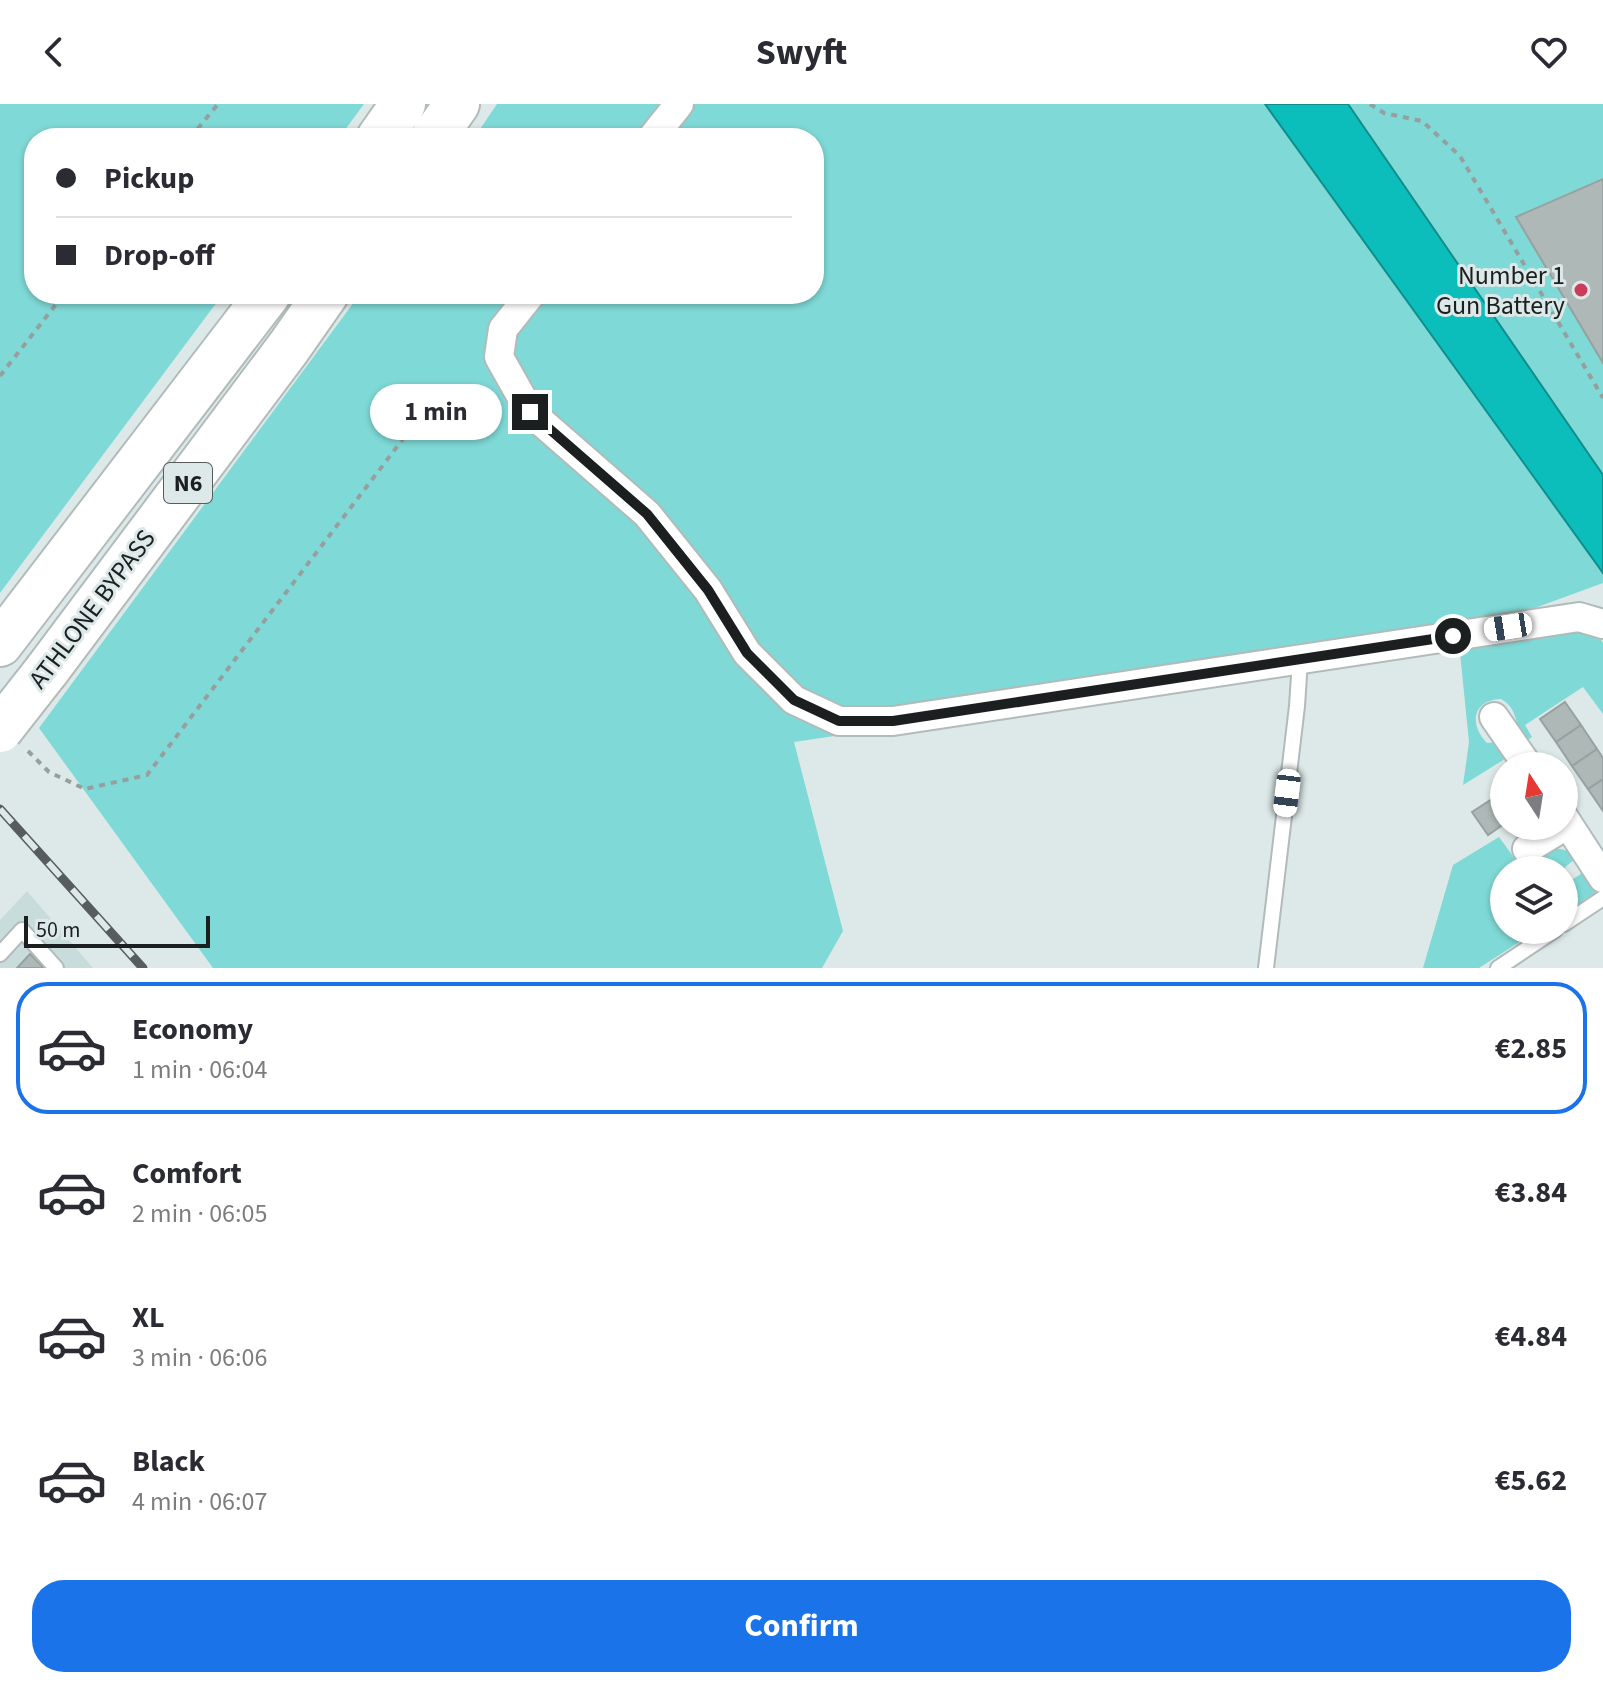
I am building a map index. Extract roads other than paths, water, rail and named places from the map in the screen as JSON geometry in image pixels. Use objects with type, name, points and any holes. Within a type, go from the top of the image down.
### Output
[{"type":"highway","points":[[386,128],[403,104]]},
{"type":"highway","points":[[440,128],[457,104]]},
{"type":"highway","name":"ATHLONE BYPASS","points":[[6,637],[260,304]]},
{"type":"highway","name":"ATHLONE BYPASS","points":[[10,737],[47,670],[319,304]]},
{"type":"street","points":[[660,128],[679,104]]},
{"type":"street","points":[[523,304],[503,329],[499,357],[530,412],[647,514],[708,590],[747,653],[794,700],[839,721],[893,721],[1579,617],[1603,624]]},
{"type":"street","points":[[1494,717],[1518,752]]},
{"type":"street","points":[[1578,839],[1603,878]]},
{"type":"street","points":[[1527,849],[1540,840]]},
{"type":"lane","points":[[1266,968],[1300,660]]},
{"type":"lane","points":[[1578,915],[1603,898]]},
{"type":"lane","points":[[0,954],[22,930],[56,968]]},
{"type":"lane","points":[[1498,968],[1534,944]]},
{"type":"railway","points":[[0,809],[143,968]]},
{"type":"place","name":"Number 1 Gun Battery","points":[[1581,290]]}]
